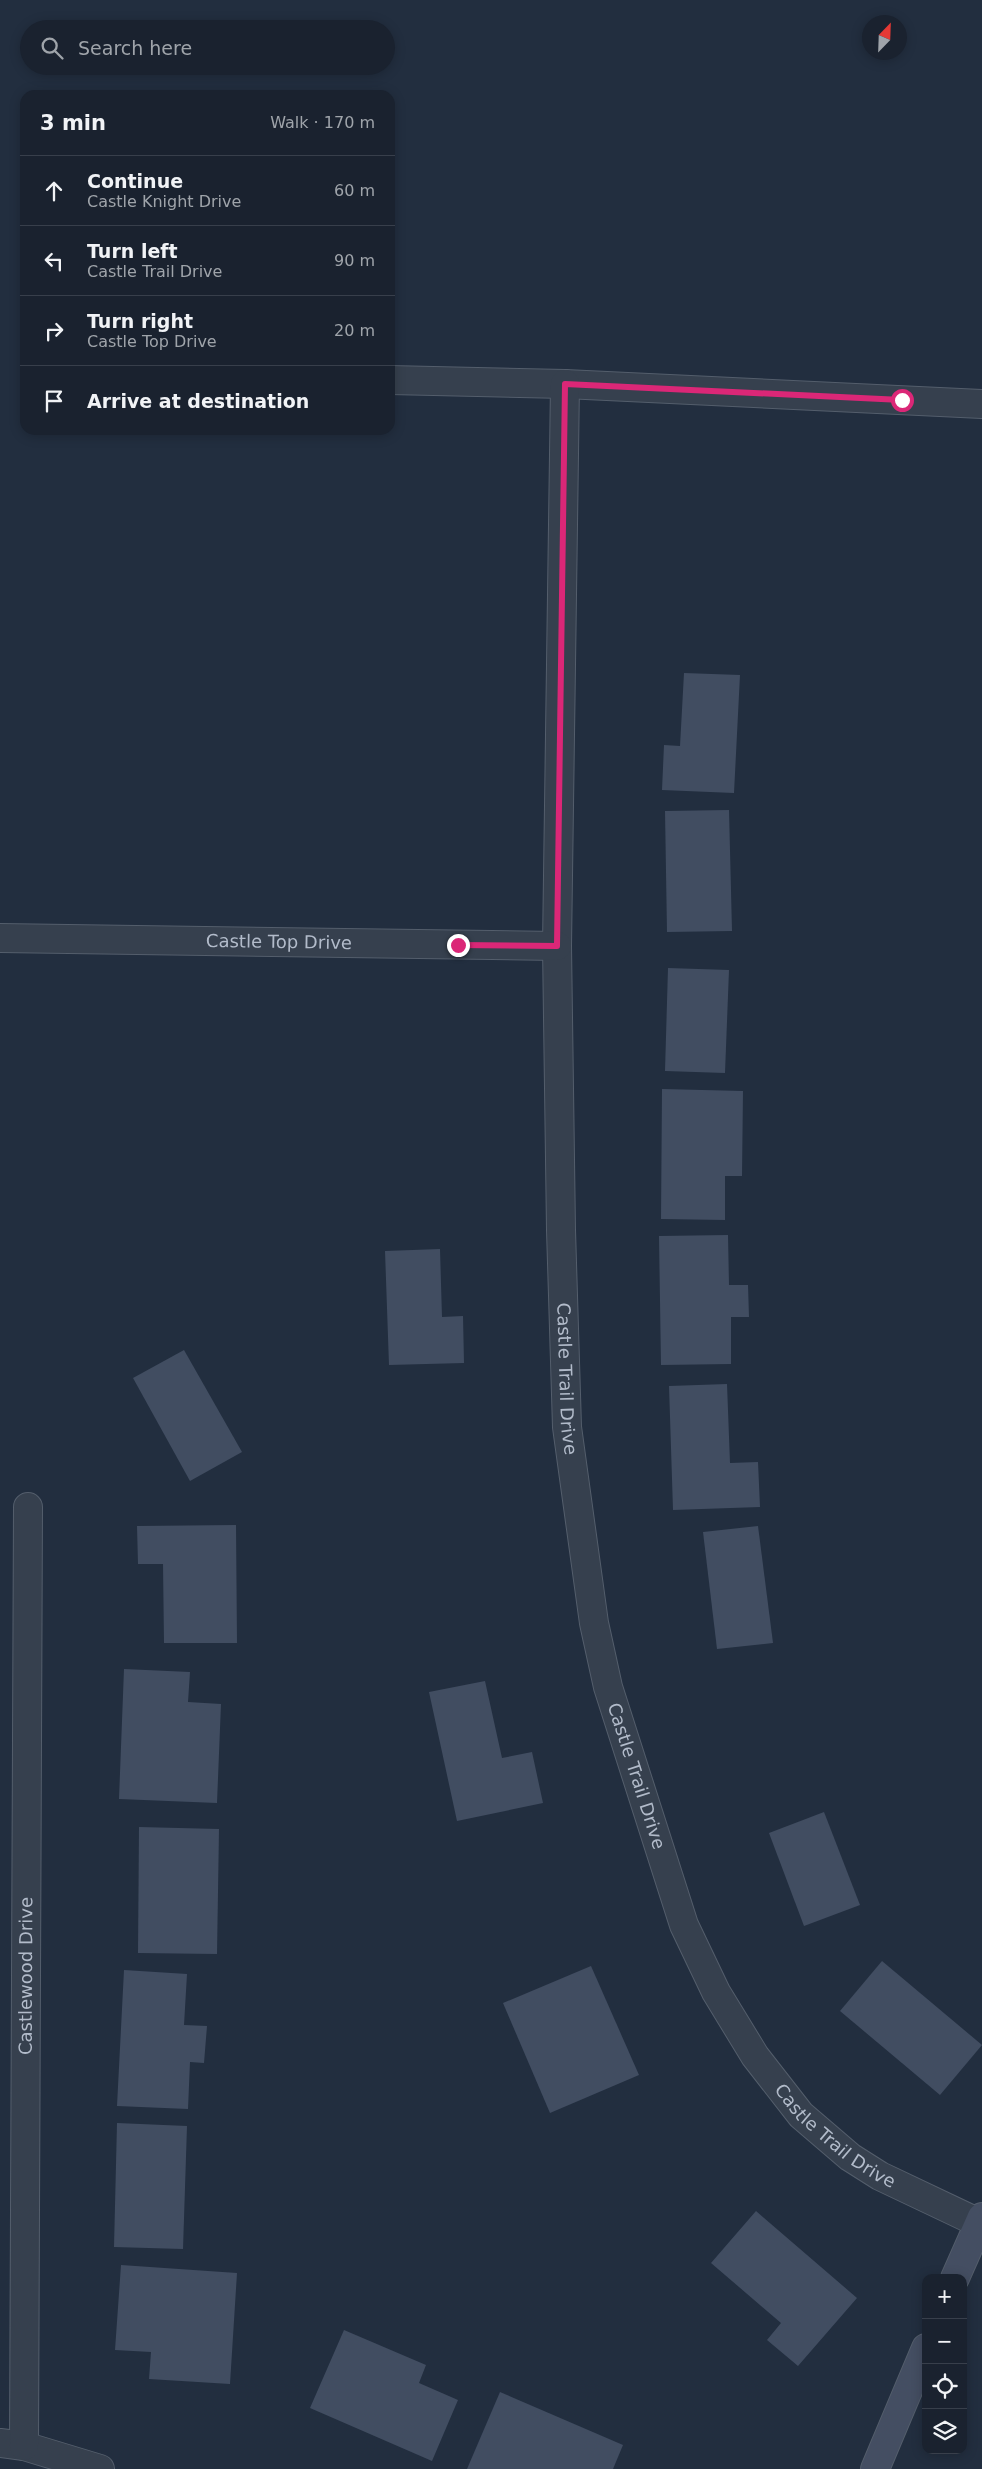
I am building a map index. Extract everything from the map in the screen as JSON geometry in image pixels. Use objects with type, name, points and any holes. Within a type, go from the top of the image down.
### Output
[{"type":"street","points":[[395,380],[565,384],[982,404]]},
{"type":"street","name":"Castle Trail Drive","points":[[565,384],[557,946],[561,1230],[569,1437],[594,1623],[608,1687],[684,1925],[716,1992],[755,2056],[801,2115],[850,2157],[880,2176],[980,2220]]},
{"type":"street","name":"Castle Top Drive","points":[[0,938],[557,946]]},
{"type":"street","name":"Castlewood Drive","points":[[12,2444],[28,1507]]},
{"type":"street","points":[[958,2274],[980,2220]]},
{"type":"street","points":[[874,2469],[922,2357]]},
{"type":"street","points":[[12,2444],[100,2469]]},
{"type":"building","points":[[684,673],[740,675],[734,793],[662,790],[664,745],[680,746]]},
{"type":"building","points":[[729,810],[732,931],[667,932],[665,811]]},
{"type":"building","points":[[668,968],[729,970],[725,1073],[665,1071]]},
{"type":"building","points":[[662,1089],[743,1091],[742,1176],[725,1176],[725,1220],[661,1219]]},
{"type":"building","points":[[728,1235],[729,1285],[748,1285],[749,1317],[731,1317],[731,1364],[661,1365],[659,1236]]},
{"type":"building","points":[[440,1249],[442,1317],[463,1316],[464,1363],[389,1365],[385,1251]]},
{"type":"building","points":[[184,1350],[242,1452],[190,1481],[133,1378]]},
{"type":"building","points":[[727,1384],[730,1463],[758,1462],[760,1507],[673,1510],[669,1386]]},
{"type":"building","points":[[236,1525],[237,1643],[164,1643],[163,1564],[138,1564],[137,1526]]},
{"type":"building","points":[[758,1526],[773,1643],[717,1649],[703,1532]]},
{"type":"building","points":[[124,1669],[190,1672],[188,1702],[221,1704],[217,1803],[119,1799]]},
{"type":"building","points":[[485,1681],[502,1758],[532,1752],[543,1803],[457,1821],[429,1692]]},
{"type":"building","points":[[824,1812],[860,1905],[804,1926],[769,1833]]},
{"type":"building","points":[[139,1827],[219,1829],[217,1954],[138,1953]]},
{"type":"building","points":[[882,1961],[982,2045],[940,2095],[840,2011]]},
{"type":"building","points":[[591,1966],[639,2075],[550,2113],[503,2003]]},
{"type":"building","points":[[124,1970],[187,1974],[184,2025],[207,2026],[204,2063],[190,2062],[188,2109],[117,2106]]},
{"type":"building","points":[[117,2123],[187,2126],[183,2249],[114,2247]]},
{"type":"building","points":[[756,2211],[857,2298],[798,2366],[767,2340],[781,2323],[711,2263]]},
{"type":"building","points":[[121,2265],[237,2273],[230,2384],[149,2379],[151,2352],[115,2350]]},
{"type":"building","points":[[344,2330],[426,2365],[419,2383],[458,2400],[432,2461],[310,2408]]},
{"type":"building","points":[[500,2392],[623,2445],[613,2469],[467,2469]]},
{"type":"route","points":[[458,945],[557,946],[565,384],[902,400]]}]
